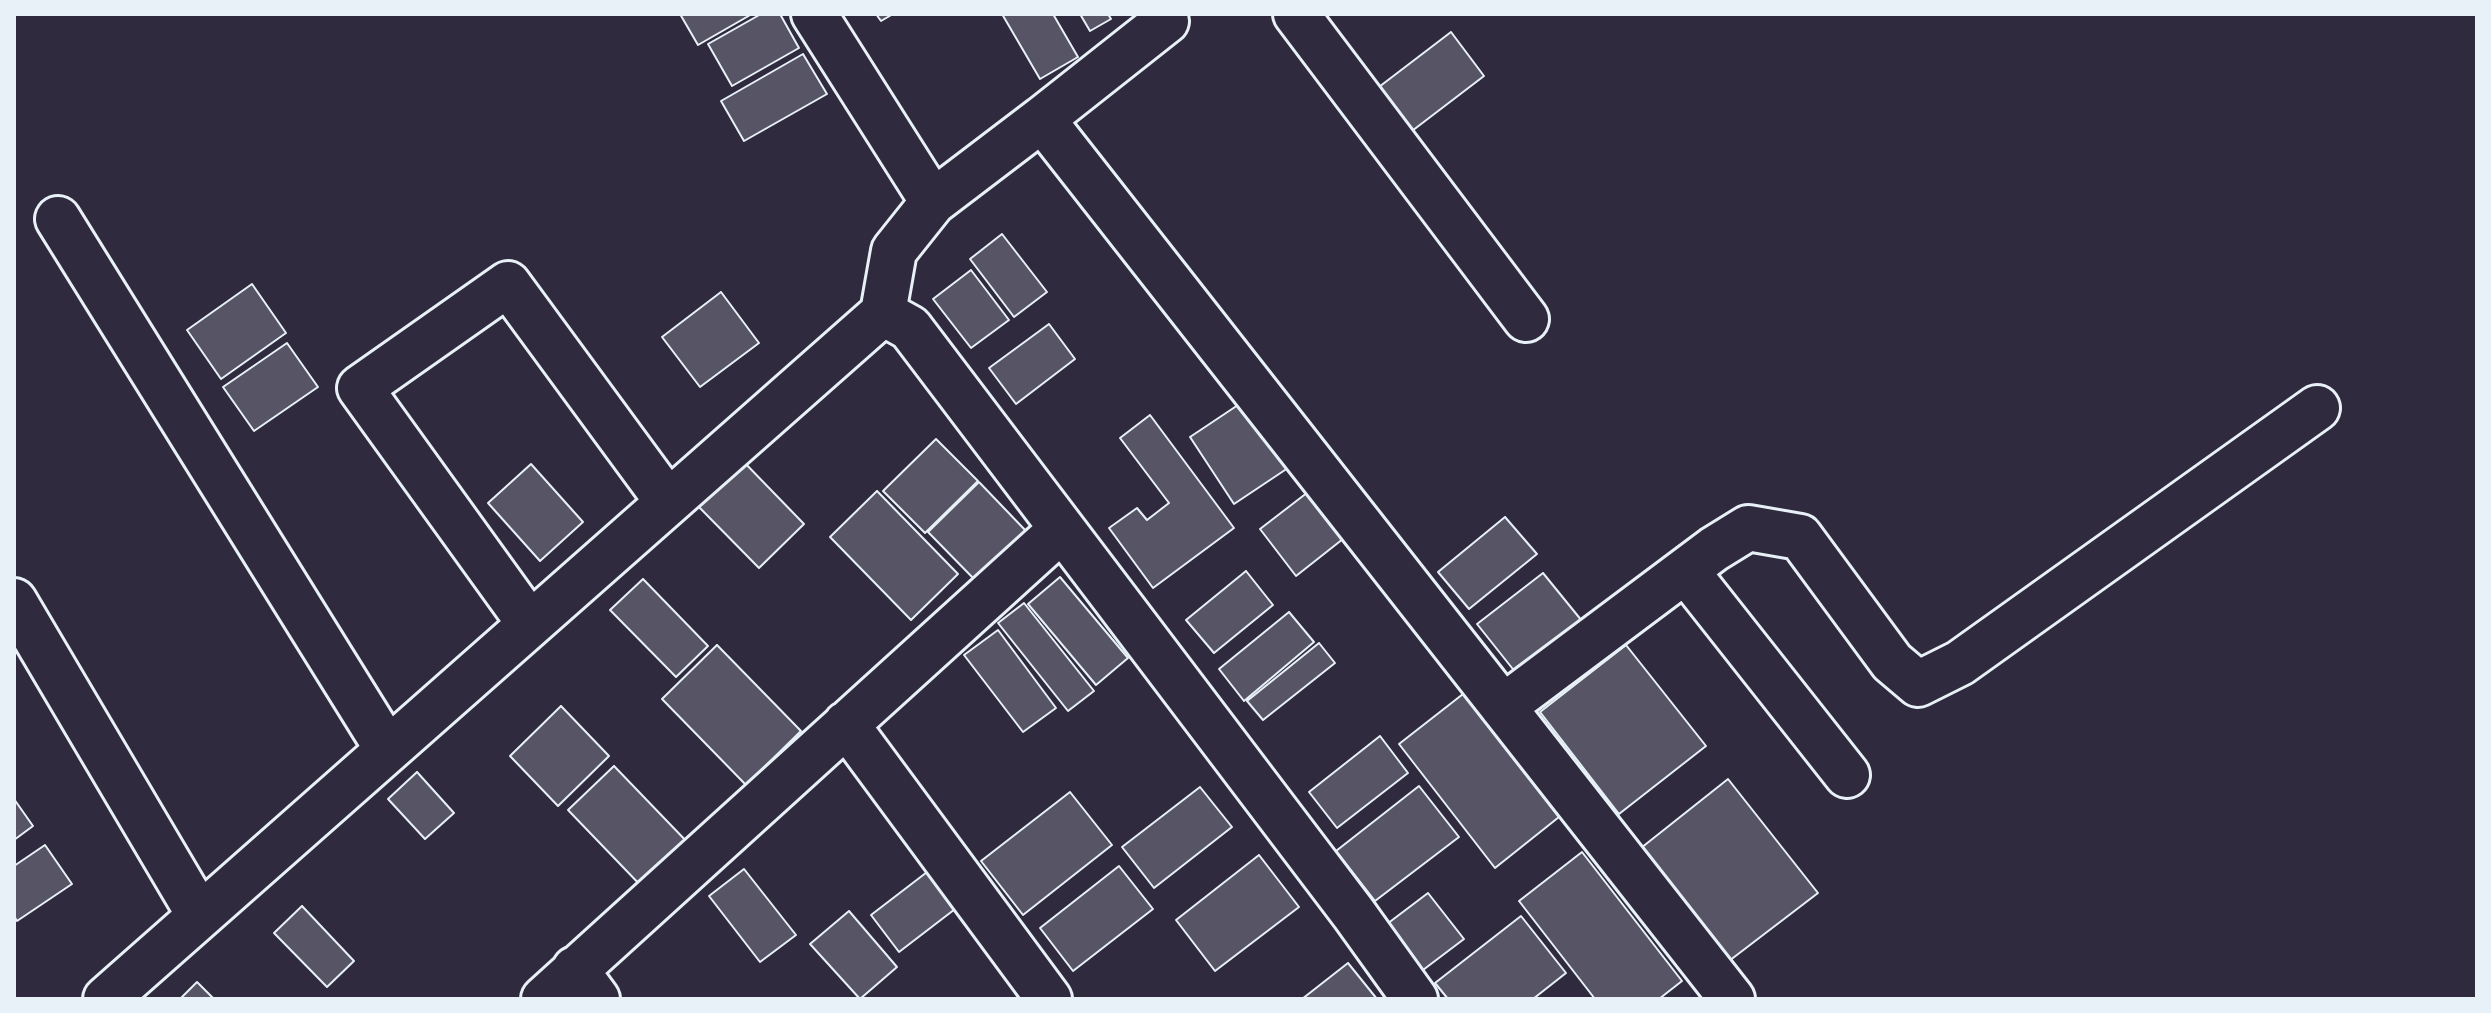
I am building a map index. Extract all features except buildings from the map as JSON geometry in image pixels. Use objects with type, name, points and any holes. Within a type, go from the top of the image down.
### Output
[{"type":"street","points":[[814,14],[933,202]]},
{"type":"street","points":[[1296,14],[1526,319]]},
{"type":"street","points":[[106,999],[883,313],[894,251],[933,202],[1042,119],[1168,16]]},
{"type":"street","points":[[1042,119],[1732,999]]},
{"type":"street","points":[[58,219],[388,750]]},
{"type":"street","points":[[530,624],[360,388],[508,284],[668,502]]},
{"type":"street","points":[[883,313],[910,328],[1415,999]]},
{"type":"street","points":[[1503,707],[1748,528],[1800,537],[1892,662],[1918,684],[1960,663],[2317,408]]},
{"type":"street","points":[[544,999],[586,984],[846,724],[1062,529]]},
{"type":"street","points":[[1686,571],[1847,775]]},
{"type":"street","points":[[14,601],[200,916]]},
{"type":"street","points":[[846,724],[1049,999]]}]
